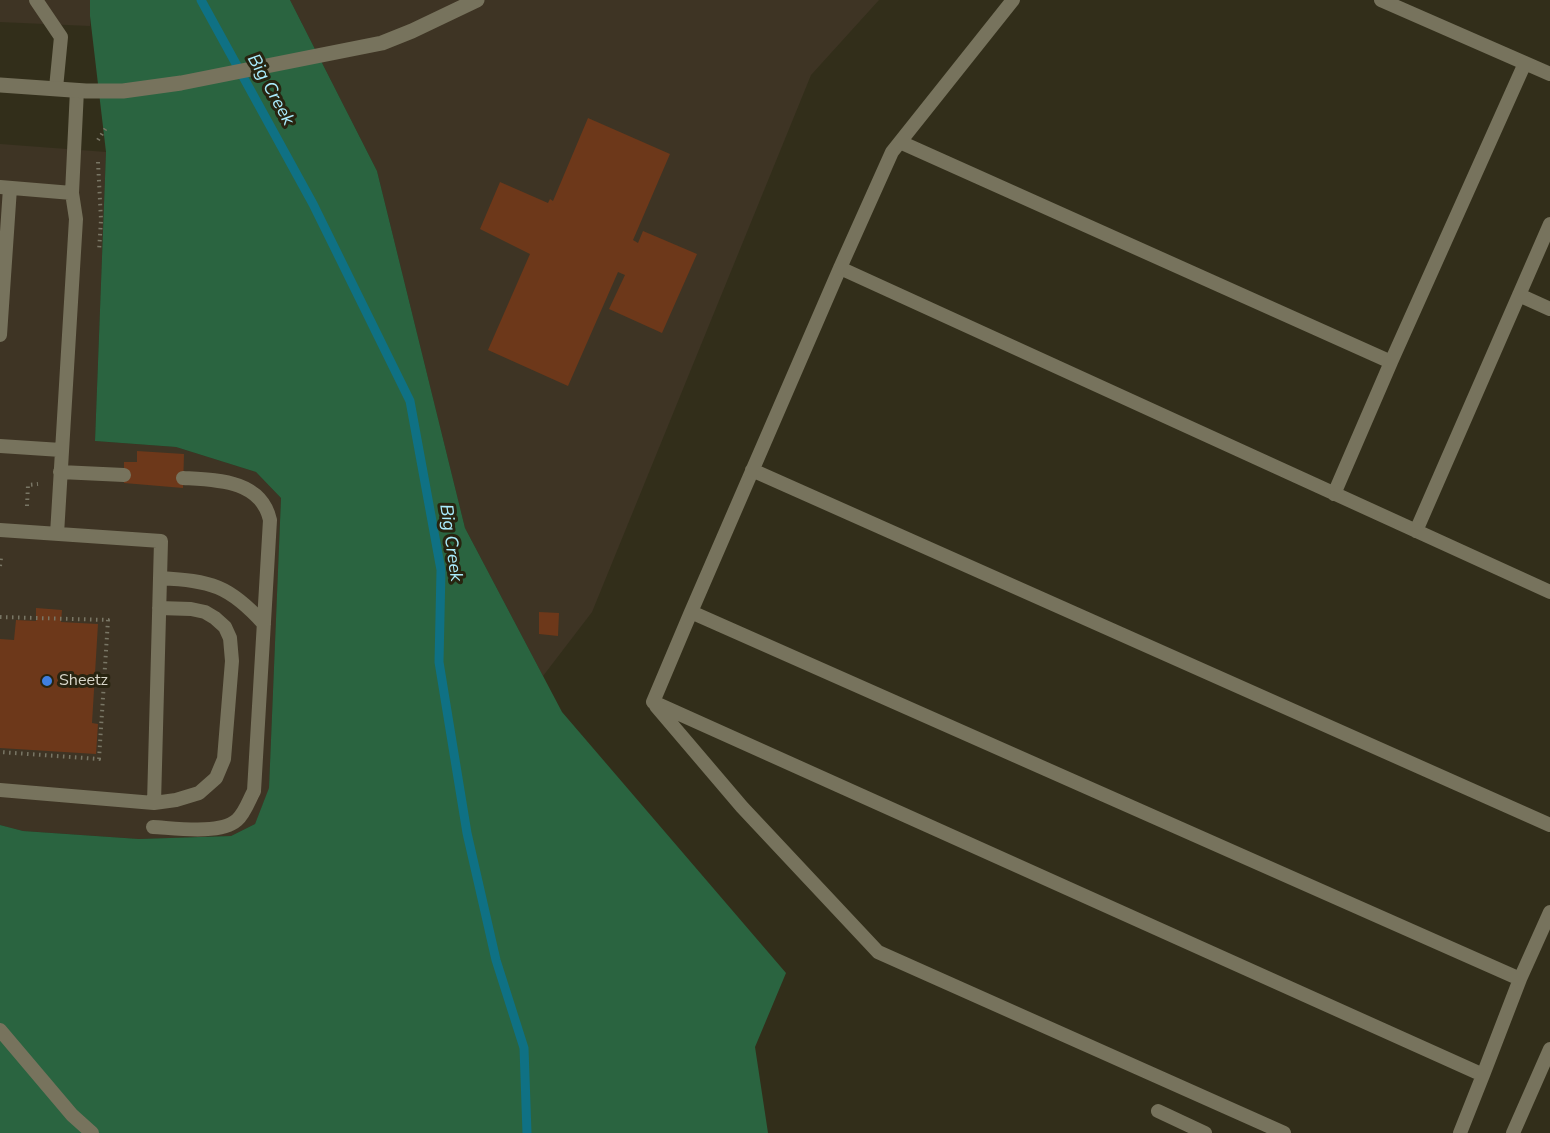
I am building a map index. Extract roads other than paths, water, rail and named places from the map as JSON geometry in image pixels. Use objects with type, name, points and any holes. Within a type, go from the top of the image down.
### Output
[{"type":"street","points":[[0,85],[123,91],[181,83],[382,43],[477,0]]},
{"type":"lane","points":[[36,0],[61,37],[56,88]]},
{"type":"lane","points":[[653,702],[690,612],[892,152],[1013,0]]},
{"type":"lane","points":[[1381,0],[1550,74]]},
{"type":"lane","points":[[1334,494],[1525,63]]},
{"type":"lane","points":[[57,534],[76,219],[72,193],[77,90]]},
{"type":"lane","points":[[900,142],[1391,362]]},
{"type":"lane","points":[[0,335],[5,187],[72,193]]},
{"type":"lane","points":[[1416,531],[1550,224]]},
{"type":"lane","points":[[840,267],[1550,592]]},
{"type":"lane","points":[[1519,295],[1550,309]]},
{"type":"lane","points":[[0,446],[61,450]]},
{"type":"lane","points":[[752,470],[1550,825]]},
{"type":"lane","points":[[60,472],[124,475]]},
{"type":"lane","points":[[153,826],[206,829],[237,821],[254,791],[270,520],[268,509],[250,490],[239,485],[227,481],[183,478]]},
{"type":"lane","points":[[0,530],[161,541],[154,803]]},
{"type":"lane","points":[[160,578],[191,580],[226,591],[240,599],[264,624]]},
{"type":"lane","points":[[0,790],[154,803],[176,800],[199,793],[216,778],[225,759],[232,661],[230,638],[225,627],[205,612],[159,608]]},
{"type":"lane","points":[[690,612],[1520,979]]},
{"type":"lane","points":[[653,702],[1483,1075]]},
{"type":"lane","points":[[653,702],[742,807],[878,952],[1284,1133]]},
{"type":"lane","points":[[1460,1133],[1520,979],[1550,912]]},
{"type":"lane","points":[[0,1030],[72,1115],[92,1133]]},
{"type":"lane","points":[[1513,1133],[1550,1049]]},
{"type":"lane","points":[[1158,1111],[1205,1133]]},
{"type":"waterway","name":"Big Creek","points":[[201,0],[313,204],[410,401],[441,570],[439,662],[467,833],[496,960],[524,1048],[527,1133]]},
{"type":"place","name":"Sheetz","points":[[47,681]]}]
